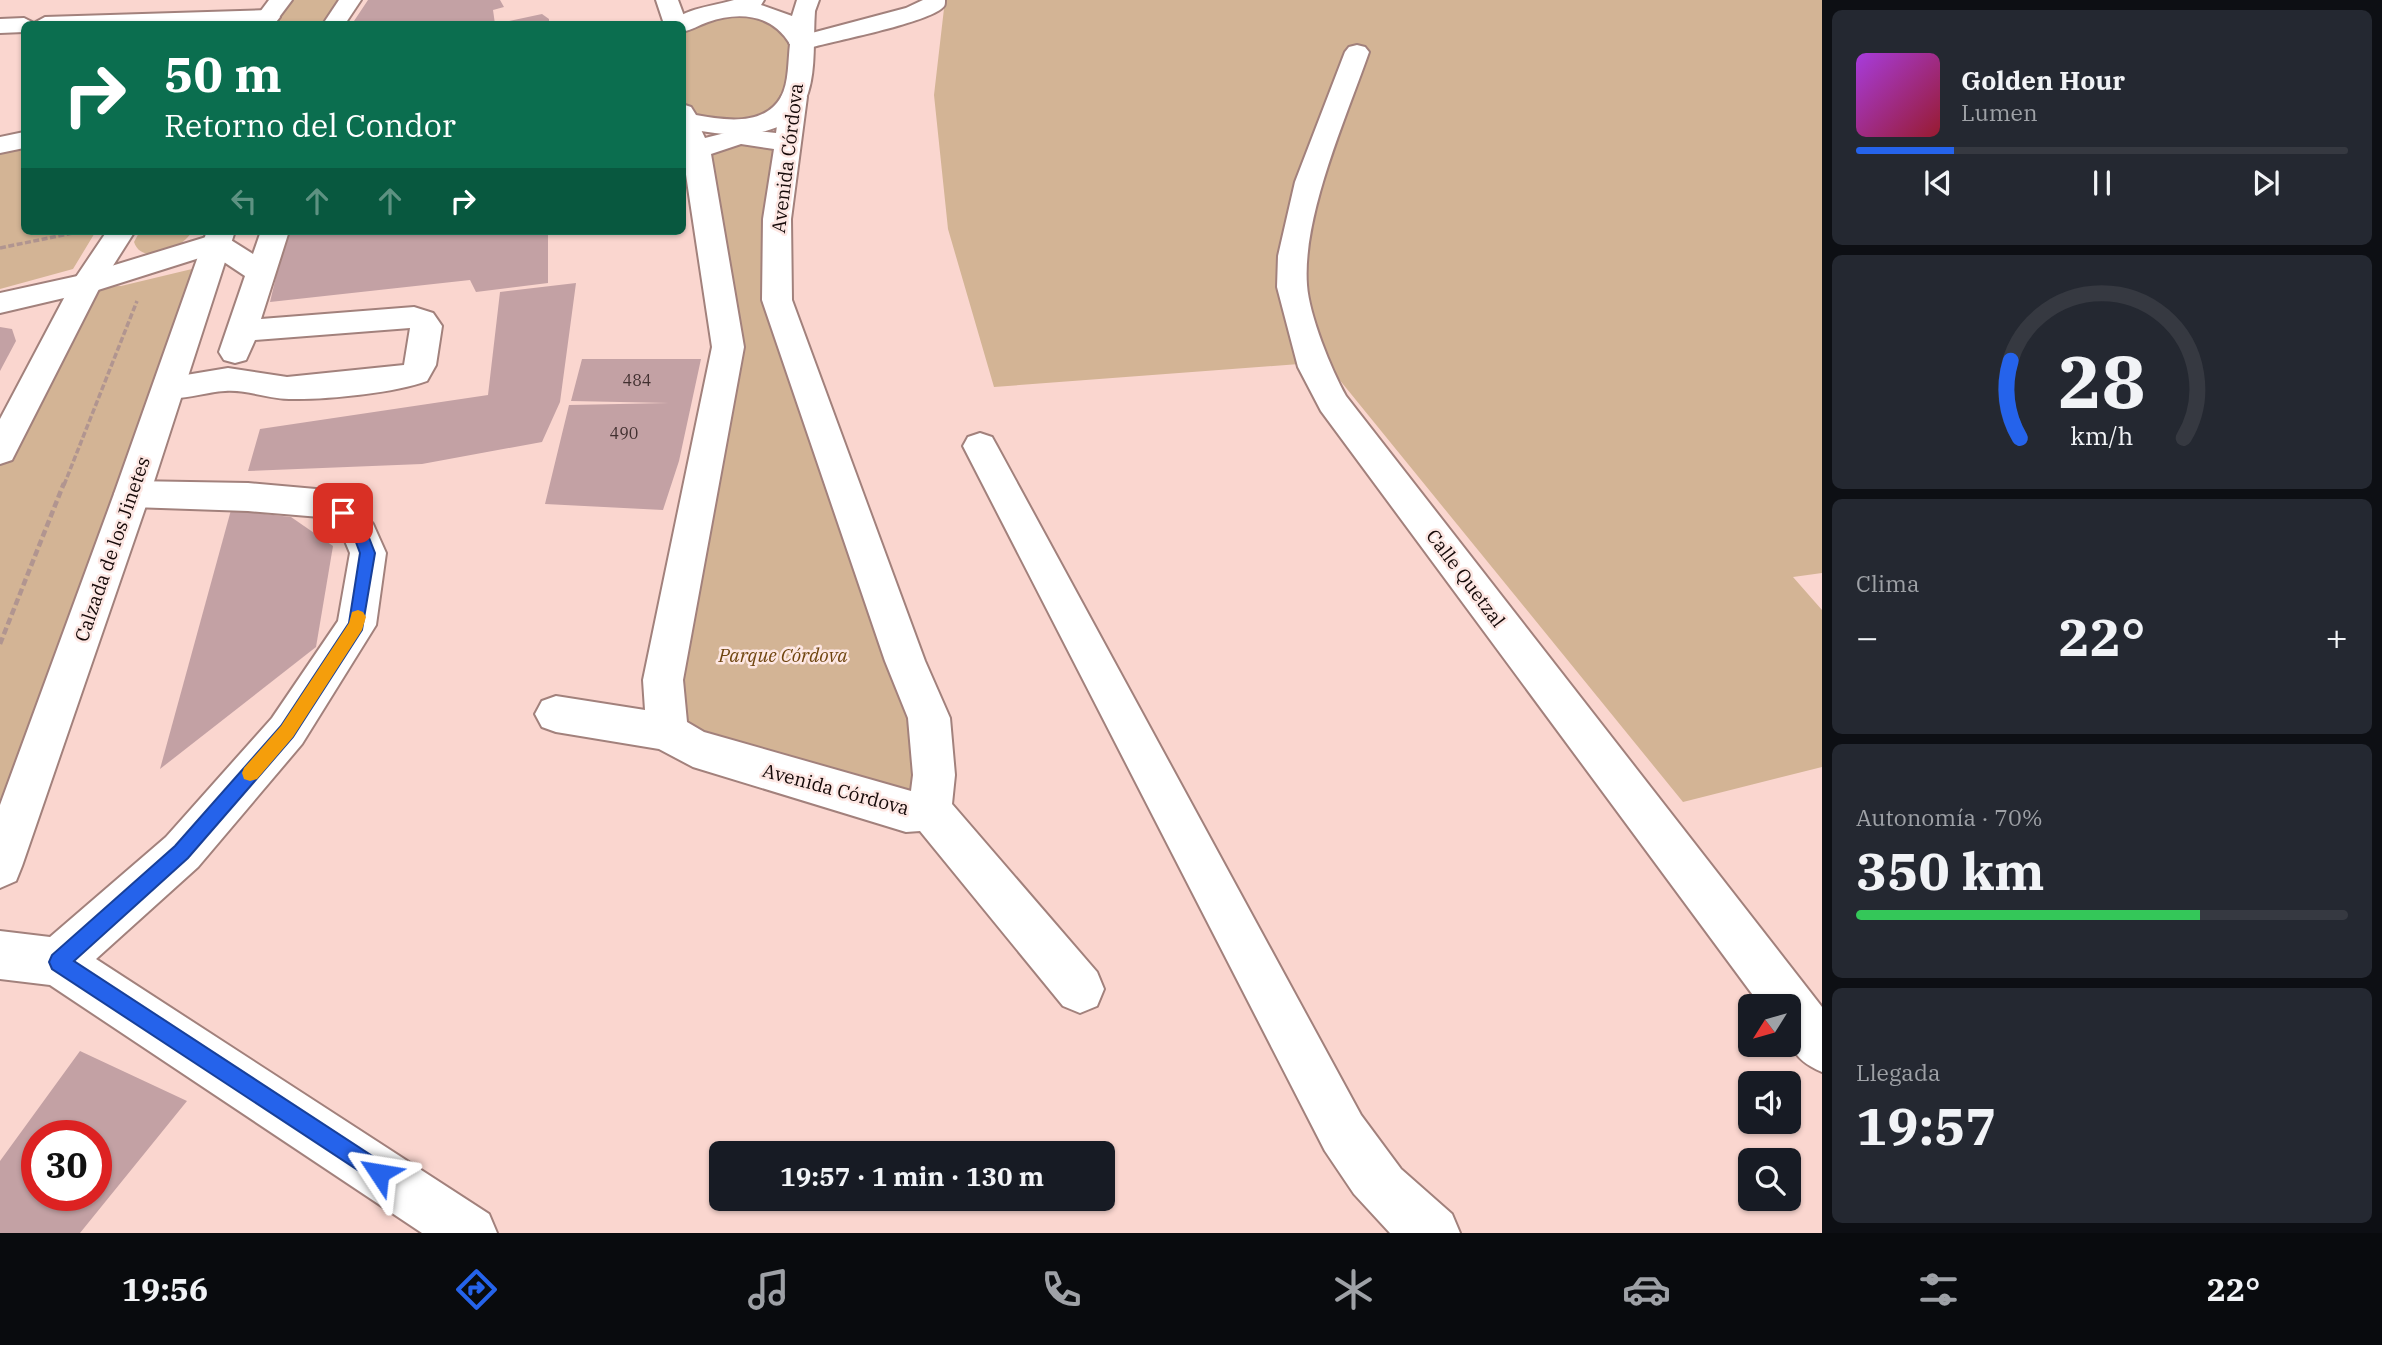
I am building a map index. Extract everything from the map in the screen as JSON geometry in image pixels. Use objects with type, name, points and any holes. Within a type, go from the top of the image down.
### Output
[{"type":"street","points":[[336,21],[350,0]]},
{"type":"street","points":[[667,0],[675,21]]},
{"type":"street","name":"Avenida Córdova","points":[[667,732],[693,748],[892,808],[906,812],[930,810],[934,775],[929,718],[905,661],[777,300],[777,219],[804,11],[808,0]]},
{"type":"street","points":[[686,23],[711,12],[745,5],[779,16],[793,28],[801,43],[925,10],[934,4],[934,0]]},
{"type":"street","points":[[112,21],[270,14]]},
{"type":"street","points":[[0,26],[21,25]]},
{"type":"street","name":"Calle Quetzal","points":[[1357,52],[1309,182],[1293,256],[1292,287],[1314,367],[1333,402],[1822,1047]]},
{"type":"street","points":[[686,116],[735,128],[758,125],[778,116],[794,97]]},
{"type":"street","points":[[556,714],[667,732],[663,680],[729,347],[696,151],[686,122]]},
{"type":"street","points":[[696,151],[721,139],[743,136],[765,137],[786,145]]},
{"type":"street","points":[[0,145],[21,141]]},
{"type":"street","points":[[0,451],[87,283],[118,235]]},
{"type":"street","points":[[0,303],[87,283],[224,235],[261,273]]},
{"type":"street","name":"Calzada de los Jinetes","points":[[0,866],[224,235]]},
{"type":"street","points":[[228,379],[241,331],[274,235]]},
{"type":"street","points":[[168,388],[228,379],[287,388],[405,377],[416,373],[420,365],[426,326],[422,320],[414,317],[241,331]]},
{"type":"street","points":[[980,446],[1343,1133],[1373,1180],[1407,1214],[1433,1233]]},
{"type":"street","points":[[58,962],[182,852],[287,732],[356,625],[368,553],[360,534],[343,513],[327,504],[248,497],[132,494]]},
{"type":"street","points":[[930,810],[1080,989]]},
{"type":"street","points":[[0,955],[58,962],[470,1233]]},
{"type":"path","points":[[0,248],[63,235]]},
{"type":"path","points":[[0,645],[141,291]]},
{"type":"green space","points":[[282,0],[345,0],[330,21],[266,21]]},
{"type":"green space","points":[[945,0],[1822,0],[1822,573],[1793,577],[1822,610],[1822,767],[1683,802],[1325,362],[994,387],[948,229],[934,95]]},
{"type":"green space","points":[[721,14],[766,14],[793,43],[787,77],[774,107],[753,120],[740,122],[688,118],[686,27]]},
{"type":"green space","name":"Parque Córdova","points":[[722,140],[783,145],[774,300],[901,661],[929,805],[693,743],[667,679],[730,347],[700,152]]},
{"type":"green space","points":[[21,145],[21,235],[94,235],[73,269],[0,289],[0,149]]},
{"type":"green space","points":[[138,235],[189,235],[172,249],[154,254],[138,249],[134,242]]},
{"type":"green space","points":[[192,269],[191,299],[0,845],[0,460],[97,287],[121,286]]},
{"type":"building","points":[[368,0],[500,0],[504,7],[493,10],[495,21],[354,21]]},
{"type":"building","points":[[542,14],[549,19],[549,21],[509,21]]},
{"type":"building","points":[[286,235],[548,235],[548,283],[476,292],[470,280],[270,302]]},
{"type":"building","points":[[576,283],[560,402],[542,442],[422,464],[248,471],[260,429],[488,395],[500,292]]},
{"type":"building","points":[[0,327],[12,329],[16,341],[0,371]]},
{"type":"building","points":[[582,359],[701,359],[679,461],[663,510],[545,504],[569,405],[669,403],[571,401]]},
{"type":"building","points":[[231,510],[291,517],[333,546],[316,647],[160,769]]},
{"type":"building","points":[[80,1051],[187,1101],[112,1194],[112,1120],[30,1120]]},
{"type":"building","points":[[21,1132],[21,1211],[98,1211],[80,1233],[0,1233],[0,1161]]},
{"type":"slow traffic","points":[[250,773],[287,732],[356,625],[358,617]]},
{"type":"route","points":[[343,513],[360,534],[368,553],[356,625],[287,732],[182,852],[58,962],[379,1173]]}]
